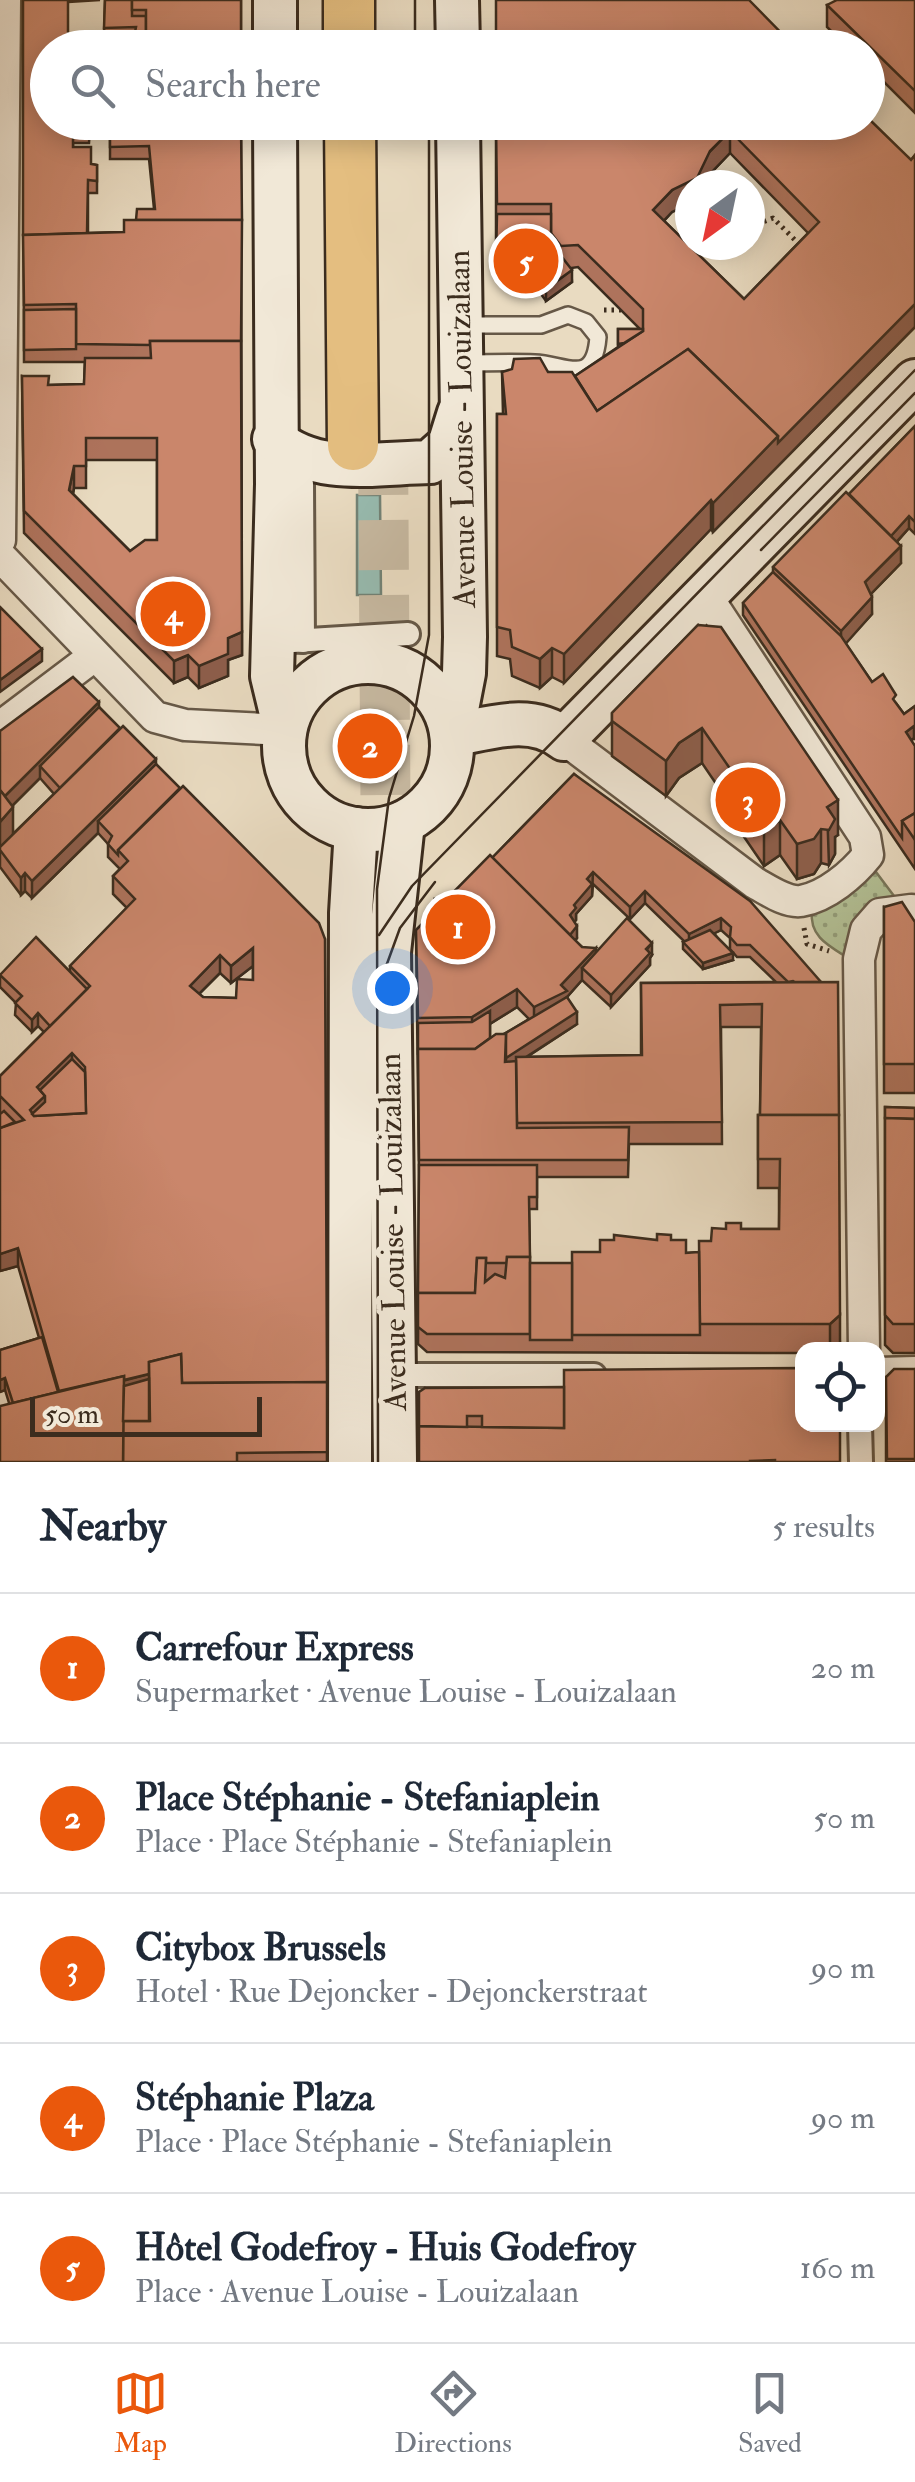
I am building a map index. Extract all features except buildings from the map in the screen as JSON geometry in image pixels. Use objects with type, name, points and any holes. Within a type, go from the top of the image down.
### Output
[{"type":"highway","points":[[349,0],[349,30]]},
{"type":"highway","points":[[383,0],[383,30]]},
{"type":"highway","points":[[352,140],[382,458]]},
{"type":"highway","points":[[382,458],[383,140]]},
{"type":"main road","points":[[275,30],[276,0]]},
{"type":"main road","points":[[458,0],[458,30]]},
{"type":"main road","points":[[275,140],[272,676],[285,730],[285,760],[294,788],[329,821],[356,830],[403,823],[426,808],[443,785],[452,758],[447,714],[422,680],[388,664],[365,661],[322,674],[298,698],[285,730]]},
{"type":"main road","name":"Avenue Louise - Louizalaan","points":[[452,735],[464,673],[458,140]]},
{"type":"main road","points":[[452,735],[522,723],[542,727],[564,739],[915,382]]},
{"type":"main road","points":[[274,439],[294,456],[316,464],[430,462],[450,445],[460,408]]},
{"type":"main road","name":"Avenue Louise - Louizalaan","points":[[395,1462],[389,952],[403,823]]},
{"type":"main road","name":"Avenue Louise - Louizalaan","points":[[350,1462],[351,931],[356,830]]},
{"type":"street","points":[[0,540],[5,0]]},
{"type":"street","points":[[382,458],[303,484],[298,641],[405,632]]},
{"type":"street","points":[[0,556],[161,720],[285,730]]},
{"type":"street","points":[[564,739],[755,884],[800,901],[832,887],[857,868],[868,855],[865,837],[706,596]]},
{"type":"street","points":[[0,727],[94,656]]},
{"type":"street","points":[[864,1342],[859,959],[866,930],[880,914],[912,910],[915,916]]},
{"type":"street","points":[[885,1373],[915,1372]]},
{"type":"street","points":[[396,1375],[624,1375]]},
{"type":"street","points":[[860,1432],[861,1462]]},
{"type":"lane","points":[[568,316],[586,322],[598,337],[597,355],[585,368],[566,372],[460,344],[568,316]]},
{"type":"path","points":[[765,221],[773,218],[809,254]]},
{"type":"green space","points":[[876,872],[894,896],[852,926],[845,956],[816,933],[812,911]]},
{"type":"water","points":[[357,495],[380,495],[381,595],[357,595]]},
{"type":"tunnel","points":[[383,445],[386,877]]},
{"type":"tram line","points":[[415,0],[415,30]]},
{"type":"tram line","points":[[378,1462],[377,889],[389,798],[414,716],[429,635],[429,140]]},
{"type":"tram line","points":[[379,935],[412,886],[915,370]]},
{"type":"tram line","points":[[761,550],[915,393]]},
{"type":"tram line","points":[[384,972],[400,928],[435,882]]},
{"type":"place","name":"Hôtel Godefroy - Huis Godefroy","points":[[526,261]]},
{"type":"place","name":"Stéphanie Plaza","points":[[173,614]]},
{"type":"place","name":"Place Stéphanie - Stefaniaplein","points":[[370,746]]},
{"type":"place","name":"Citybox Brussels","points":[[748,800]]},
{"type":"place","name":"Carrefour Express","points":[[458,927]]}]
